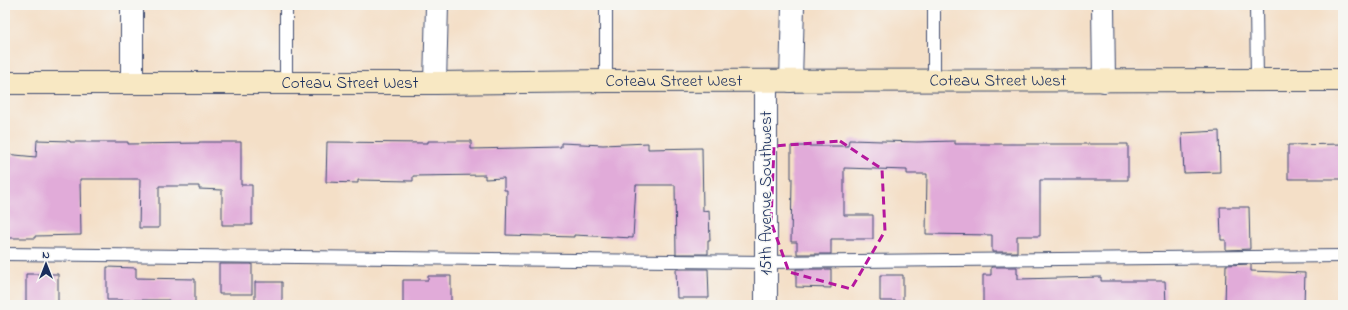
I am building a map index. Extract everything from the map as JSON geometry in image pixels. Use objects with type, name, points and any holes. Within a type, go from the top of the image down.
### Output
[{"type":"street","points":[[132,5],[132,83]]},
{"type":"street","points":[[436,83],[437,5]]},
{"type":"street","points":[[791,81],[793,5]]},
{"type":"street","points":[[1103,5],[1104,81]]},
{"type":"street","name":"Coteau Street West","points":[[5,83],[1343,80]]},
{"type":"street","name":"15th Avenue Southwest","points":[[766,82],[766,305]]},
{"type":"lane","points":[[286,5],[286,82]]},
{"type":"lane","points":[[606,5],[606,81]]},
{"type":"lane","points":[[934,5],[934,81]]},
{"type":"lane","points":[[1256,5],[1257,80]]},
{"type":"lane","points":[[5,254],[766,262],[1343,256]]},
{"type":"highlighted area","points":[[840,141],[882,169],[885,231],[851,289],[789,272],[771,222],[774,146]]},
{"type":"building","points":[[1219,131],[1220,172],[1184,173],[1182,133]]},
{"type":"building","points":[[37,140],[70,142],[128,142],[128,144],[241,142],[241,185],[252,185],[252,225],[222,225],[222,190],[199,189],[199,186],[159,186],[159,228],[139,228],[140,179],[80,179],[81,235],[5,238],[5,154],[36,157]]},
{"type":"building","points":[[849,140],[917,142],[955,141],[955,144],[1128,144],[1128,180],[1040,180],[1040,236],[1017,236],[1017,252],[992,252],[992,235],[926,234],[927,174],[907,174],[907,170],[844,168],[844,215],[873,215],[873,239],[831,239],[831,254],[797,254],[797,242],[791,242],[791,146],[848,146]]},
{"type":"building","points":[[428,141],[471,141],[471,149],[561,147],[561,143],[603,145],[648,143],[648,149],[702,148],[703,211],[709,210],[710,241],[708,241],[708,254],[676,254],[675,185],[636,185],[633,238],[574,235],[574,237],[506,235],[507,190],[504,190],[504,178],[485,179],[485,175],[413,176],[413,181],[358,180],[358,183],[326,182],[327,142],[428,143]]},
{"type":"building","points":[[1343,144],[1343,179],[1288,179],[1288,145]]},
{"type":"building","points":[[1220,207],[1249,207],[1250,249],[1226,250],[1226,240],[1221,240]]},
{"type":"building","points":[[219,264],[252,264],[252,294],[219,294]]},
{"type":"building","points":[[1251,264],[1251,271],[1305,273],[1304,304],[1248,302],[1248,305],[1225,305],[1226,265]]},
{"type":"building","points":[[107,267],[136,268],[136,278],[195,279],[195,305],[169,305],[169,300],[107,300]]},
{"type":"building","points":[[991,267],[1017,267],[1018,279],[1101,277],[1101,281],[1165,281],[1166,305],[983,305],[983,275],[991,275]]},
{"type":"building","points":[[676,269],[708,269],[709,298],[677,298]]},
{"type":"building","points":[[796,269],[831,269],[831,288],[796,287]]},
{"type":"building","points":[[26,274],[58,274],[58,305],[26,305]]},
{"type":"building","points":[[880,275],[903,275],[903,301],[880,301]]},
{"type":"building","points":[[428,276],[451,276],[451,305],[403,305],[403,280],[428,280]]},
{"type":"building","points":[[255,282],[282,282],[282,305],[255,305]]}]
